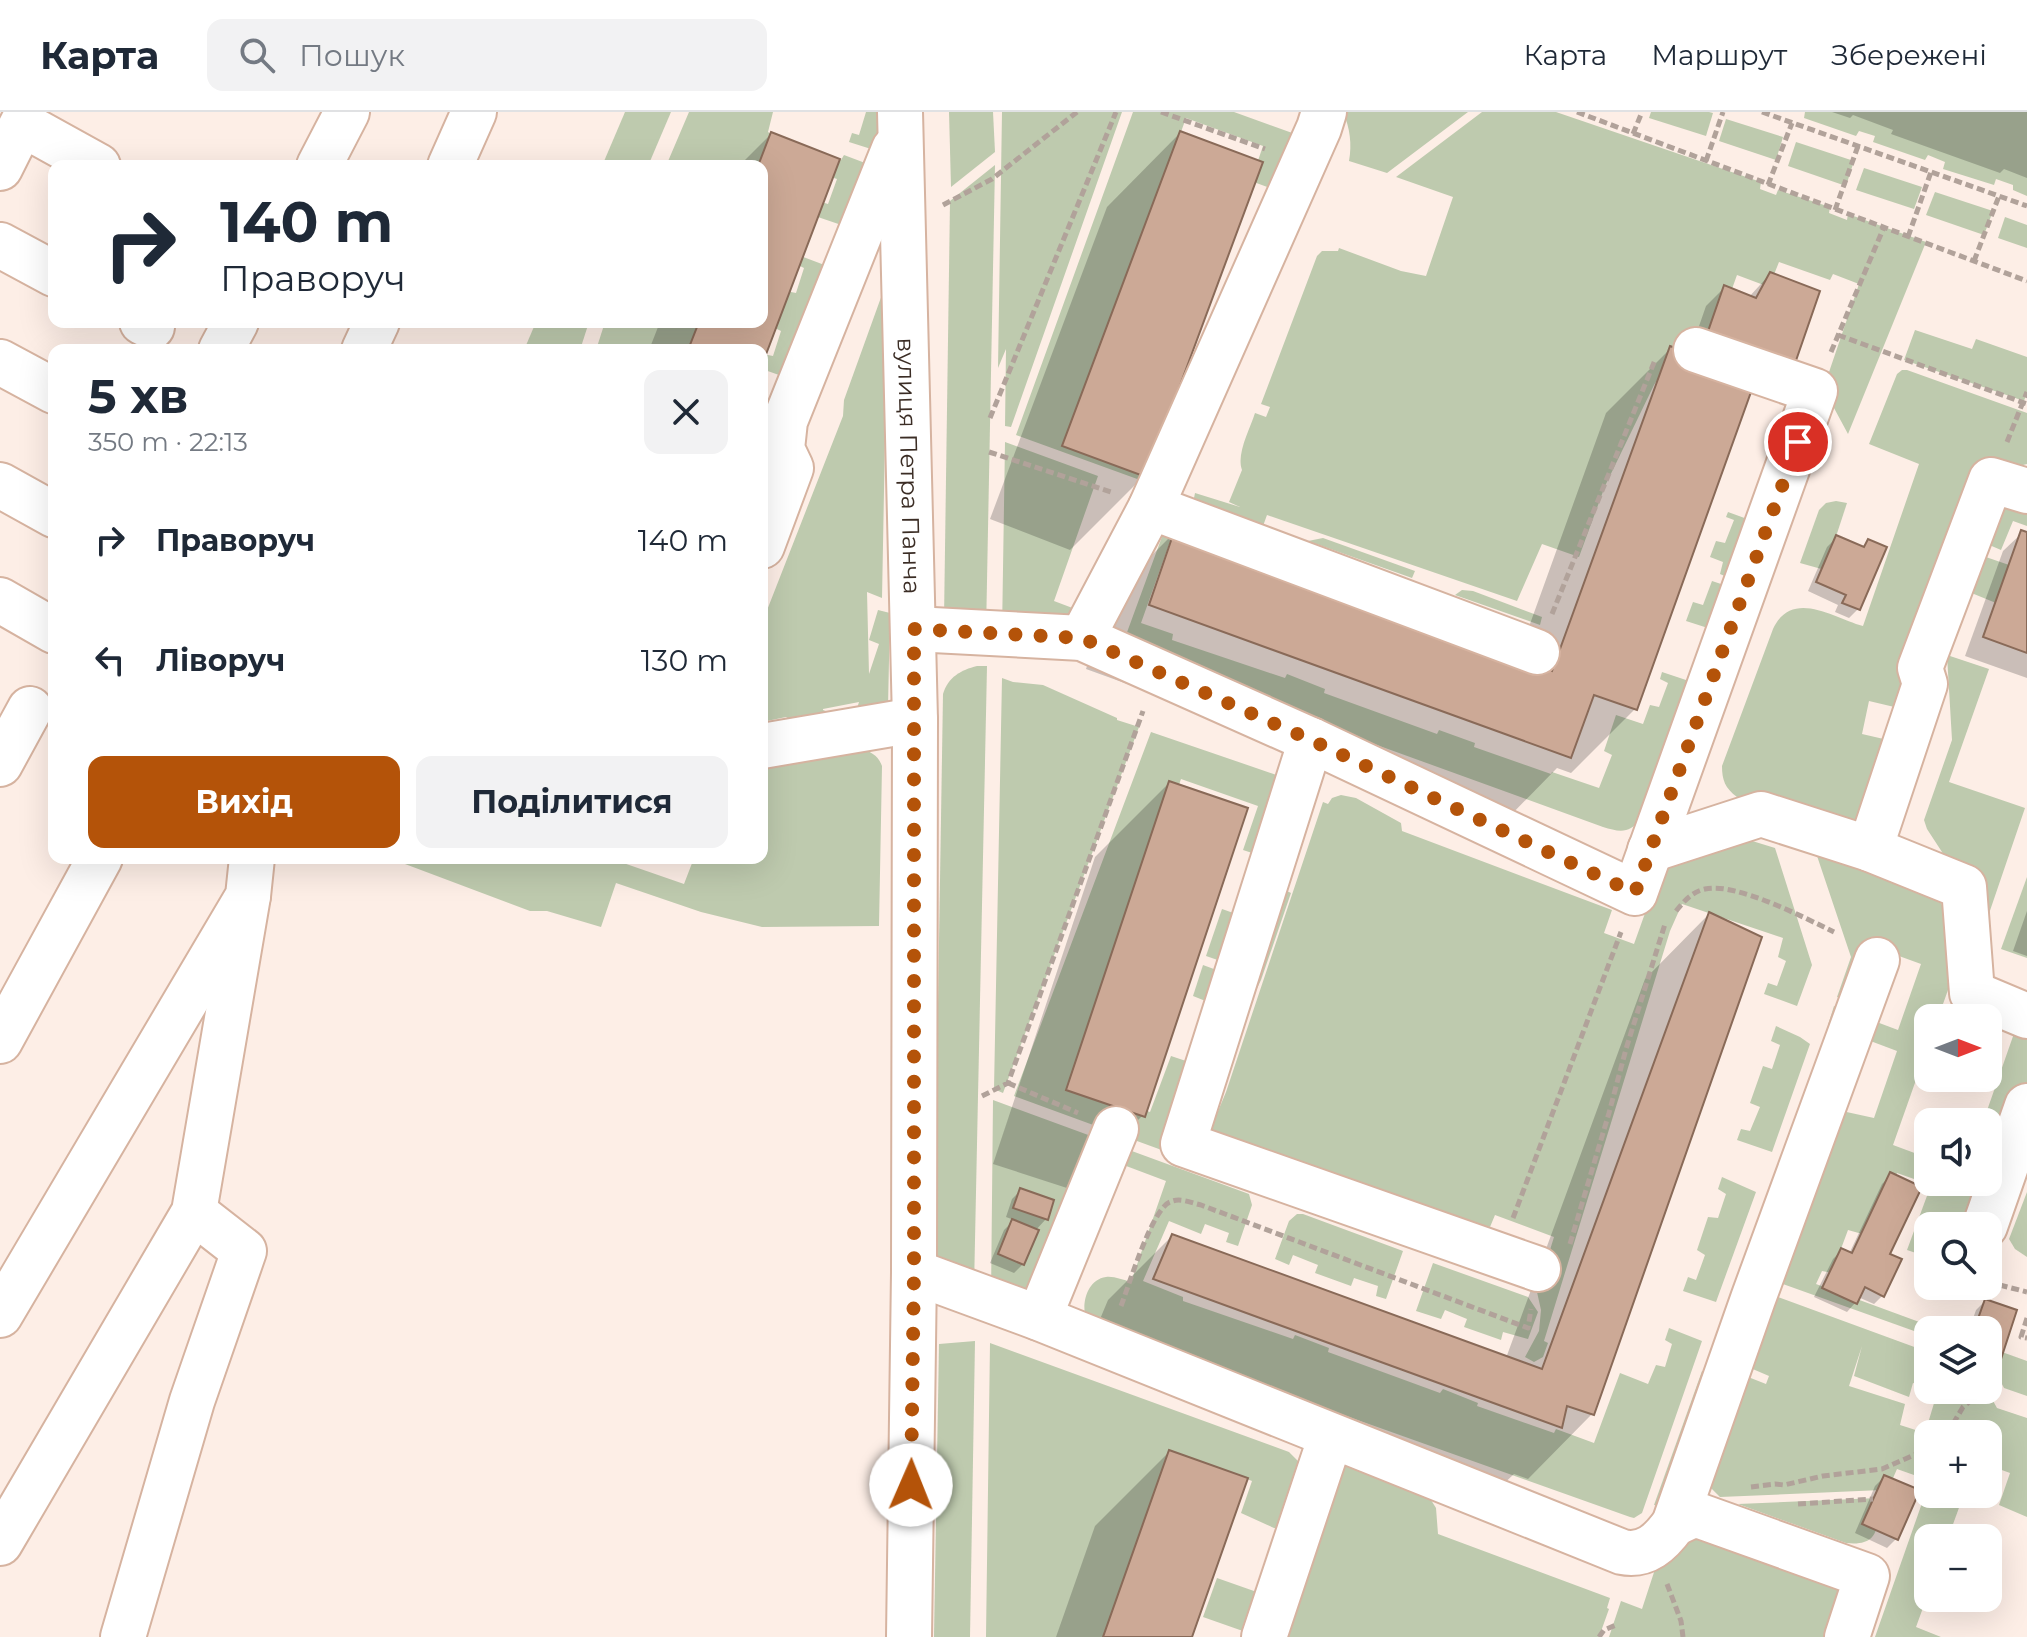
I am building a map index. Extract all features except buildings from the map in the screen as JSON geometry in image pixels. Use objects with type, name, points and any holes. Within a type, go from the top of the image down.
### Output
[{"type":"street","points":[[322,160],[347,112]]},
{"type":"street","points":[[453,160],[474,112]]},
{"type":"street","points":[[1082,638],[1139,503],[1324,112]]},
{"type":"street","points":[[768,530],[791,468],[782,449],[785,421],[900,122]]},
{"type":"street","name":"вулиця Петра Панча","points":[[900,122],[915,720],[914,1272],[909,1637]]},
{"type":"street","points":[[0,168],[22,124],[87,160]]},
{"type":"street","points":[[0,245],[48,271]]},
{"type":"street","points":[[914,629],[1082,638],[1311,740],[1635,893],[1815,391],[1696,350]]},
{"type":"street","points":[[0,362],[48,388]]},
{"type":"street","points":[[0,485],[48,512]]},
{"type":"street","points":[[1870,849],[1925,684],[1920,668],[2009,485]]},
{"type":"street","points":[[1139,503],[1537,652]]},
{"type":"street","points":[[0,600],[48,628]]},
{"type":"street","points":[[0,764],[30,709]]},
{"type":"street","points":[[768,745],[915,720]]},
{"type":"street","points":[[1311,740],[1183,1144],[1518,1262]]},
{"type":"street","points":[[1650,850],[1761,814],[1870,849],[1964,887],[1972,993],[2027,1016]]},
{"type":"street","points":[[0,1041],[97,864]]},
{"type":"street","points":[[0,1543],[194,1212],[250,877]]},
{"type":"street","points":[[0,1315],[250,877]]},
{"type":"street","points":[[914,1272],[1039,1318],[1622,1552],[1637,1553],[1649,1549],[1674,1524],[1877,960]]},
{"type":"street","points":[[1990,1212],[2027,1106]]},
{"type":"street","points":[[1039,1318],[1116,1129]]},
{"type":"street","points":[[123,1637],[192,1401],[244,1251],[194,1212]]},
{"type":"street","points":[[1264,1637],[1331,1436]]},
{"type":"street","points":[[1674,1524],[1691,1516],[1700,1516],[1867,1576],[1847,1637]]},
{"type":"path","points":[[903,225],[992,179],[1077,112]]},
{"type":"path","points":[[990,418],[1116,112]]},
{"type":"path","points":[[1161,112],[1279,154]]},
{"type":"path","points":[[1577,112],[2027,281]]},
{"type":"path","points":[[1633,134],[1642,112]]},
{"type":"path","points":[[1706,161],[1723,112]]},
{"type":"path","points":[[1762,112],[2027,206]]},
{"type":"path","points":[[1768,185],[1792,123]]},
{"type":"path","points":[[1835,210],[1858,146]]},
{"type":"path","points":[[1908,237],[1931,172]]},
{"type":"path","points":[[1974,261],[1999,196]]},
{"type":"path","points":[[1815,391],[1884,227]]},
{"type":"path","points":[[1537,652],[1666,332],[1696,350]]},
{"type":"path","points":[[1838,335],[2025,403]]},
{"type":"path","points":[[2009,485],[2027,392]]},
{"type":"path","points":[[989,452],[1139,503]]},
{"type":"path","points":[[982,1096],[1008,1083],[1143,710]]},
{"type":"path","points":[[1518,1262],[1559,1274],[1664,926],[1690,895],[1708,888],[1730,889],[1834,932]]},
{"type":"path","points":[[1119,1312],[1155,1217],[1167,1202],[1180,1200],[1201,1205],[1528,1328],[1518,1262],[1635,893]]},
{"type":"path","points":[[2002,1286],[2027,1292]]},
{"type":"path","points":[[2027,1318],[2021,1337],[2027,1338]]},
{"type":"path","points":[[1740,1490],[1882,1469],[1914,1455]]},
{"type":"path","points":[[1599,1637],[1604,1630],[1616,1625]]},
{"type":"green space","points":[[625,112],[671,112],[651,160],[605,160]]},
{"type":"green space","points":[[689,112],[773,112],[768,132],[774,136],[763,160],[669,160]]},
{"type":"green space","points":[[866,112],[888,112],[890,155],[849,142],[852,133],[859,135]]},
{"type":"green space","points":[[949,112],[993,112],[995,152],[951,187]]},
{"type":"green space","points":[[1002,112],[1122,112],[1011,427],[1005,426],[1006,349],[998,368]]},
{"type":"green space","points":[[1133,112],[1234,112],[1309,139],[1270,188],[1251,181],[1263,146],[1186,118],[1079,416],[1151,484],[1016,435]]},
{"type":"green space","points":[[1343,112],[1468,112],[1387,173],[1349,161],[1350,136]]},
{"type":"green space","points":[[1482,112],[1556,112],[1761,182],[1760,189],[1776,195],[1778,190],[1830,207],[1829,213],[1847,220],[1848,214],[1926,242],[1848,434],[1834,408],[1828,375],[1859,284],[1833,274],[1830,280],[1779,262],[1769,287],[1737,275],[1715,336],[1664,369],[1654,385],[1605,486],[1579,557],[1542,544],[1517,601],[1267,515],[1263,526],[1193,503],[1195,493],[1240,507],[1229,502],[1242,470],[1244,442],[1255,413],[1266,417],[1270,407],[1261,404],[1317,256],[1322,251],[1338,251],[1339,248],[1401,271],[1426,276],[1453,197],[1396,177]]},
{"type":"green space","points":[[1651,112],[1713,113],[1706,136],[1649,118]]},
{"type":"green space","points":[[1805,112],[2027,112],[2027,196],[2013,190],[2013,185],[1996,179],[1994,185],[1943,169],[1945,162],[1928,155],[1925,160],[1873,142],[1875,136],[1859,131],[1856,136],[1804,118]]},
{"type":"green space","points":[[1726,119],[1783,137],[1776,160],[1719,141]]},
{"type":"green space","points":[[1796,142],[1854,161],[1846,186],[1788,166]]},
{"type":"green space","points":[[844,155],[881,169],[859,231],[812,215],[818,201],[828,204],[837,179],[828,176],[834,158],[841,160]]},
{"type":"green space","points":[[995,165],[986,633],[944,619],[950,201]]},
{"type":"green space","points":[[1864,168],[1922,187],[1914,209],[1856,190]]},
{"type":"green space","points":[[1935,192],[1993,211],[1984,235],[1926,215]]},
{"type":"green space","points":[[2005,217],[2027,225],[2027,248],[1998,238]]},
{"type":"green space","points":[[798,255],[843,272],[796,381],[768,371],[768,355],[773,356],[781,331],[773,327],[786,291],[796,293],[804,268],[796,264]]},
{"type":"green space","points":[[888,278],[882,598],[867,592],[869,674],[879,644],[869,640],[878,610],[890,613],[888,707],[883,715],[868,725],[830,732],[803,728],[786,717],[768,721],[768,608],[843,416],[844,400]],"holes":[[[859,702],[853,721],[823,709]]]},
{"type":"green space","points":[[533,328],[587,328],[582,344],[527,344]]},
{"type":"green space","points":[[603,328],[701,328],[695,344],[598,344]]},
{"type":"green space","points":[[1915,330],[1972,349],[1976,339],[2027,357],[2024,401],[1904,360]]},
{"type":"green space","points":[[1902,370],[2027,413],[2027,464],[2011,468],[1907,710],[1869,701],[1862,734],[1901,743],[1883,812],[1838,834],[1737,797],[1725,783],[1722,766],[1773,629],[1781,617],[1791,610],[1814,609],[1863,626],[1919,464],[1869,444],[1897,374]]},
{"type":"green space","points":[[1005,442],[1098,476],[1054,601],[1091,615],[1002,633]]},
{"type":"green space","points":[[2027,497],[2027,526],[2013,521],[2001,550],[1987,544],[2001,513]]},
{"type":"green space","points":[[1826,503],[1847,503],[1825,570],[1800,563],[1819,510]]},
{"type":"green space","points":[[1728,512],[1761,524],[1711,629],[1686,621],[1693,602],[1703,605],[1712,581],[1724,585],[1727,577],[1720,574],[1723,562],[1710,557],[1716,541],[1725,543],[1734,520],[1726,517]]},
{"type":"green space","points":[[1177,522],[1141,623],[1173,634],[1172,640],[1285,678],[1287,674],[1325,689],[1324,693],[1437,734],[1439,730],[1475,743],[1474,747],[1551,774],[1599,788],[1612,755],[1604,751],[1616,715],[1643,724],[1650,705],[1659,707],[1668,683],[1660,679],[1662,672],[1695,683],[1640,819],[1624,830],[1603,827],[1129,655],[1122,646],[1167,523]]},
{"type":"green space","points":[[1323,538],[1415,571],[1412,578],[1308,541]]},
{"type":"green space","points":[[1983,556],[2009,565],[1996,603],[1969,592]]},
{"type":"green space","points":[[1462,590],[1473,591],[1542,617],[1540,625],[1455,595]]},
{"type":"green space","points":[[1947,655],[1989,669],[1949,782],[2025,808],[1981,937],[1924,820],[1952,740]]},
{"type":"green space","points":[[977,666],[987,666],[974,1288],[944,1266],[934,1254],[943,694],[956,675]]},
{"type":"green space","points":[[1002,678],[1043,685],[1117,720],[1139,727],[1003,1093],[994,1089]]},
{"type":"green space","points":[[1151,732],[1297,782],[1277,861],[1243,850],[1258,806],[1181,779],[1074,1083],[1150,1112],[1171,1056],[1210,1069],[1178,1156],[1014,1096]]},
{"type":"green space","points":[[768,745],[860,748],[878,759],[882,766],[879,926],[762,927],[701,912],[616,883],[601,927],[547,911],[530,911],[405,864],[626,864],[684,884],[692,864],[768,864]]},
{"type":"green space","points":[[1341,795],[1356,798],[1401,823],[1402,831],[1612,910],[1604,933],[1634,944],[1668,849],[1710,828],[1775,848],[1812,965],[1797,1006],[1764,994],[1768,983],[1777,986],[1786,961],[1778,957],[1783,938],[1682,904],[1670,931],[1544,1341],[1548,1343],[1543,1357],[1534,1362],[1525,1357],[1539,1331],[1541,1310],[1537,1292],[1554,1237],[1495,1215],[1490,1227],[1480,1224],[1477,1231],[1209,1133],[1226,1092],[1323,802],[1328,804],[1332,798]]},
{"type":"green space","points":[[1814,847],[1934,893],[1942,905],[1967,980],[2011,1010],[2002,1007],[2002,1004],[1992,1004],[1948,990],[1943,1004],[1914,1004],[1914,1086],[1893,1145],[1914,1153],[1914,1179],[1897,1173],[1873,1237],[1848,1230],[1832,1273],[1822,1271],[1816,1284],[1914,1320],[1914,1331],[1772,1280],[1842,1111],[1874,1118],[1897,1051],[1828,1025],[1834,1006],[1898,1030],[1921,964],[1877,948],[1858,1005],[1837,997],[1851,957]]},
{"type":"green space","points":[[2027,877],[2027,958],[2001,949]]},
{"type":"green space","points":[[1285,890],[1291,893],[1250,1003]]},
{"type":"green space","points":[[1222,909],[1242,916],[1244,969],[1206,956]]},
{"type":"green space","points":[[1203,965],[1241,979],[1218,1006],[1193,996]]},
{"type":"green space","points":[[2025,1002],[2027,1005],[2027,1101],[2002,1167],[2002,1108],[1988,1108],[1994,1092],[2002,1092],[2002,1068]]},
{"type":"green space","points":[[1776,1026],[1810,1044],[1772,1152],[1737,1140],[1741,1129],[1750,1131],[1760,1107],[1750,1103],[1763,1066],[1772,1069],[1780,1045],[1771,1041]]},
{"type":"green space","points":[[993,1100],[1249,1194],[1252,1205],[1238,1246],[1226,1242],[1229,1233],[1205,1224],[1201,1234],[1169,1221],[1143,1281],[1183,1297],[1183,1301],[1293,1339],[1295,1335],[1329,1348],[1328,1352],[1440,1393],[1443,1389],[1478,1403],[1477,1406],[1554,1433],[1556,1429],[1594,1443],[1620,1373],[1648,1384],[1656,1365],[1665,1367],[1672,1344],[1665,1340],[1669,1328],[1702,1341],[1642,1513],[1630,1517],[1088,1324],[1085,1303],[1093,1284],[1109,1277],[1131,1282],[1166,1181],[1097,1155],[1053,1287],[991,1297]]},
{"type":"green space","points":[[1722,1177],[1756,1192],[1716,1302],[1683,1291],[1688,1277],[1696,1280],[1705,1255],[1697,1250],[1708,1217],[1718,1218],[1726,1194],[1718,1189]]},
{"type":"green space","points":[[2027,1192],[2027,1257],[2015,1249],[2009,1239]]},
{"type":"green space","points":[[1927,1196],[1991,1196],[1985,1212],[1921,1212]]},
{"type":"green space","points":[[1297,1214],[1403,1251],[1386,1299],[1376,1296],[1378,1286],[1354,1278],[1351,1286],[1315,1273],[1318,1265],[1293,1255],[1289,1265],[1275,1259],[1289,1221]]},
{"type":"green space","points":[[1914,1231],[1914,1252],[1907,1250]]},
{"type":"green space","points":[[1433,1263],[1528,1297],[1538,1312],[1528,1339],[1503,1332],[1501,1340],[1464,1327],[1467,1319],[1445,1310],[1441,1319],[1416,1311]]},
{"type":"green space","points":[[1770,1294],[1914,1347],[1914,1383],[1909,1397],[1854,1376],[1862,1346],[1849,1386],[1905,1404],[1900,1425],[1914,1429],[1914,1475],[1897,1469],[1890,1485],[1882,1490],[1720,1497],[1709,1486],[1738,1373],[1766,1384],[1769,1376],[1741,1364]]},
{"type":"green space","points":[[975,1341],[970,1637],[934,1637],[939,1344]]},
{"type":"green space","points":[[990,1343],[1289,1452],[1301,1464],[1284,1528],[1274,1528],[1241,1513],[1252,1481],[1175,1452],[1108,1637],[986,1637]]},
{"type":"green space","points":[[2002,1352],[2027,1361],[2027,1396],[2004,1388]]},
{"type":"green space","points":[[1702,1371],[1709,1371],[1660,1506],[1654,1505]]},
{"type":"green space","points":[[1934,1404],[1995,1404],[1997,1408],[2027,1418],[2027,1517],[2002,1506],[2010,1473],[2002,1470],[2002,1420],[1929,1420]]},
{"type":"green space","points":[[1343,1454],[1431,1500],[1436,1508],[1438,1534],[1610,1598],[1599,1637],[1281,1637]]},
{"type":"green space","points":[[1878,1498],[1875,1532],[1872,1538],[1857,1543],[1846,1543],[1738,1504]]},
{"type":"green space","points":[[1920,1508],[1959,1508],[1953,1524],[1915,1524]]},
{"type":"green space","points":[[1914,1526],[1914,1612],[1921,1612],[1916,1627],[1941,1637],[1875,1637]]},
{"type":"green space","points":[[1685,1532],[1852,1588],[1835,1637],[1609,1637],[1621,1601],[1642,1609],[1658,1560]]},
{"type":"green space","points":[[1217,1578],[1271,1597],[1257,1636],[1203,1617]]},
{"type":"route","points":[[911,1485],[914,629],[1082,638],[1311,740],[1635,893],[1798,442]]}]
